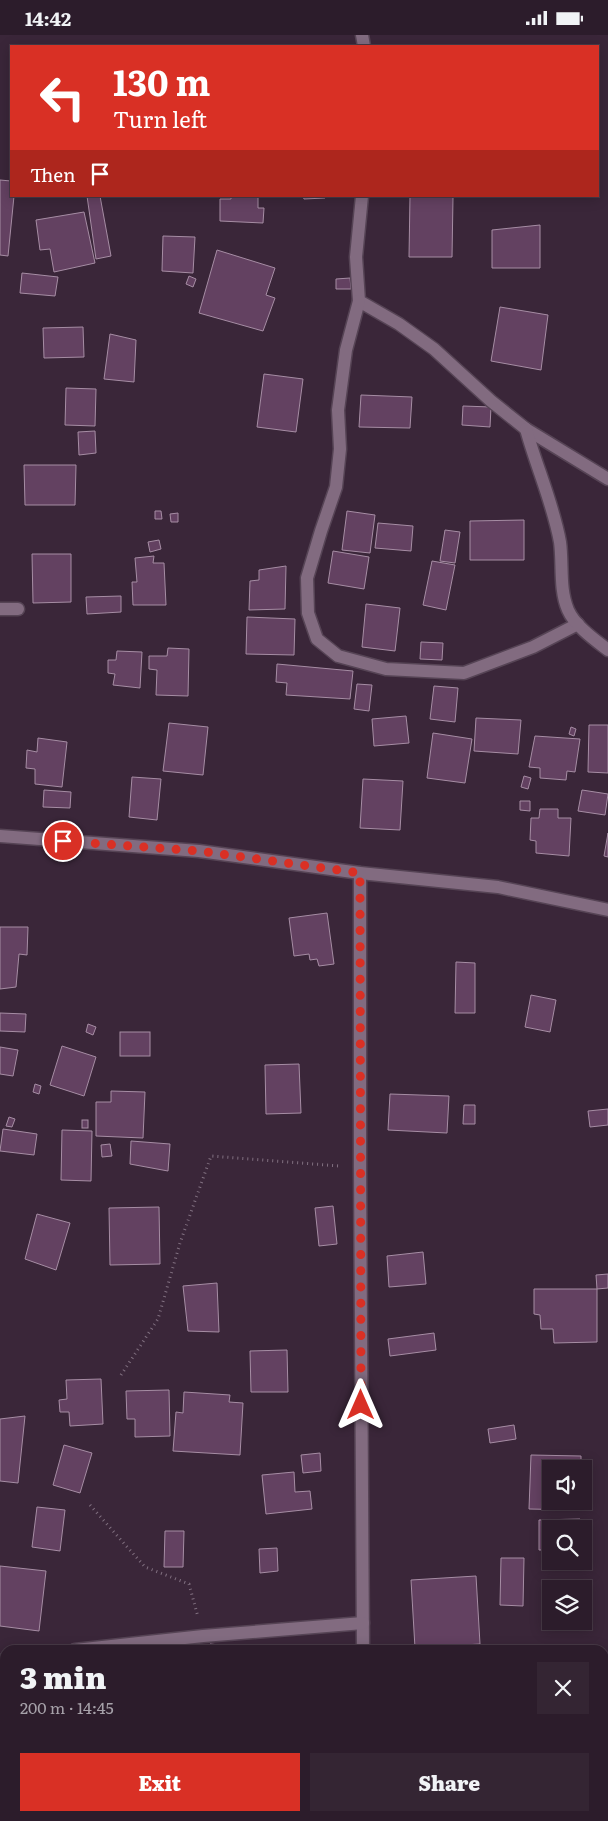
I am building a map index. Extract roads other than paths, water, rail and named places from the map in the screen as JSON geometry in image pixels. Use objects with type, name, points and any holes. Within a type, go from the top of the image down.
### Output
[{"type":"street","points":[[362,197],[356,257],[359,301],[346,350],[338,410],[340,449],[336,487],[307,578],[308,613],[317,639],[338,656],[386,669],[464,673],[533,647],[578,624]]},
{"type":"street","points":[[359,301],[399,324],[434,349],[491,401],[526,429],[608,479]]},
{"type":"street","points":[[526,429],[560,543],[563,585],[568,610],[578,624],[608,650]]},
{"type":"street","points":[[0,609],[18,609]]},
{"type":"street","points":[[0,837],[199,851],[360,873],[498,887],[608,909]]},
{"type":"street","points":[[360,873],[363,1645]]},
{"type":"street","points":[[124,1645],[363,1623]]}]
